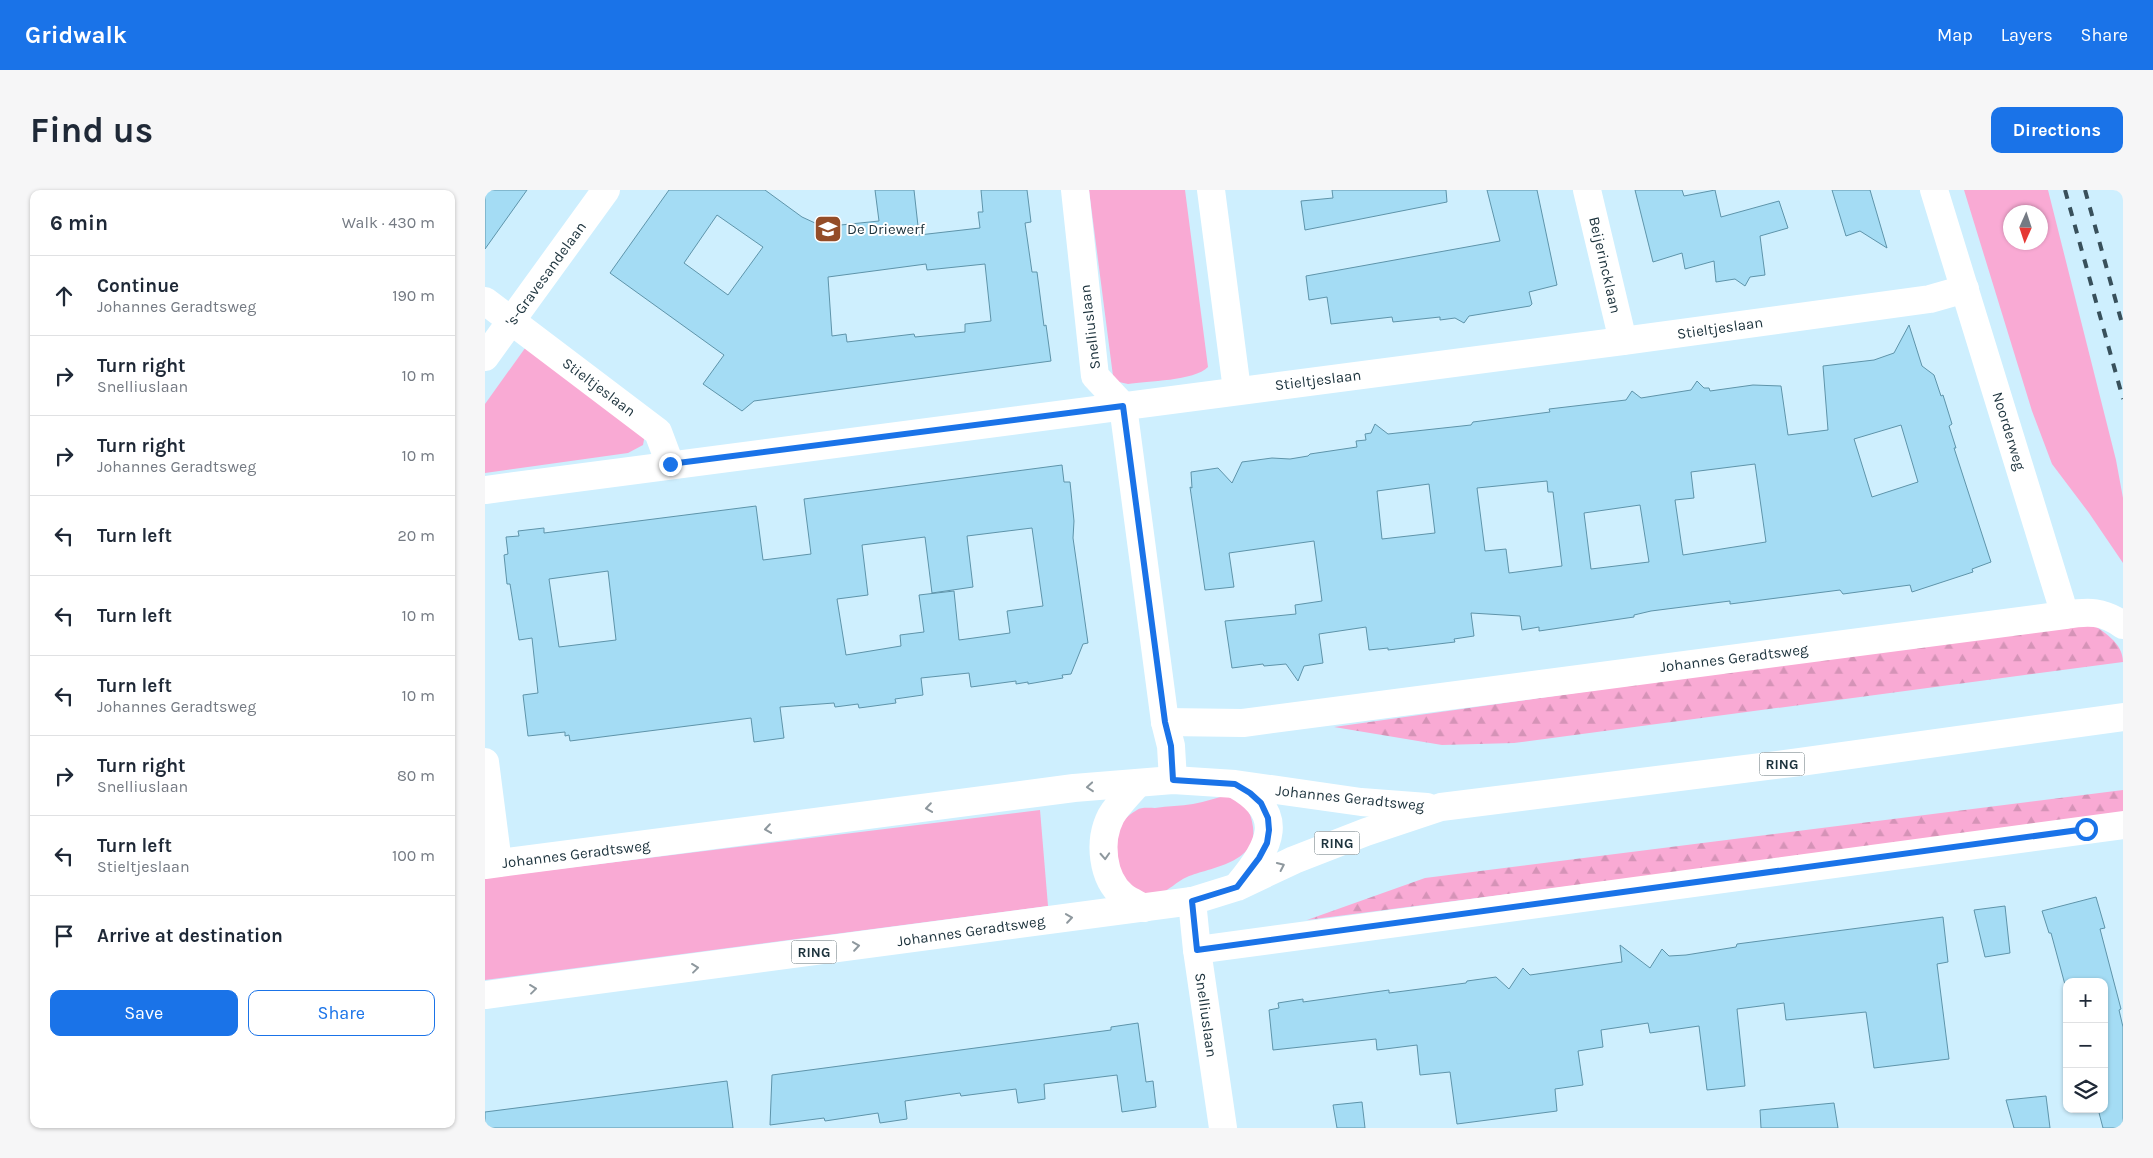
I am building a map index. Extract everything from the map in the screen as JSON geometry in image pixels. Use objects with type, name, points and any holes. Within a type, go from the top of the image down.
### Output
[{"type":"street","name":"'s-Gravesandelaan","points":[[485,357],[606,190]]},
{"type":"street","name":"Snelliuslaan","points":[[1075,190],[1095,376],[1123,406]]},
{"type":"street","points":[[1211,190],[1237,390]]},
{"type":"street","name":"Beijerincklaan","points":[[1587,190],[1623,341]]},
{"type":"street","name":"Noorderweg","points":[[1935,190],[2065,615]]},
{"type":"street","name":"Stieltjeslaan","points":[[485,490],[670,464],[1623,341],[1930,299],[1965,290]]},
{"type":"street","name":"Stieltjeslaan","points":[[485,300],[658,432],[670,464]]},
{"type":"street","points":[[1123,406],[1165,722],[1171,746],[1173,780]]},
{"type":"street","points":[[2065,615],[2090,611],[2105,615],[2123,625]]},
{"type":"street","name":"Johannes Geradtsweg","points":[[1165,722],[1243,723],[2065,615]]},
{"type":"street","name":"Johannes Geradtsweg","points":[[485,995],[1192,901],[1237,887],[1294,860],[1366,832],[1441,808],[1800,762],[2123,717]]},
{"type":"street","points":[[485,762],[491,864]]},
{"type":"street","name":"Johannes Geradtsweg","points":[[491,864],[1074,788],[1173,780],[1235,784],[1361,802],[1441,808]]},
{"type":"street","points":[[1138,783],[1111,817],[1106,835],[1104,858],[1111,882],[1124,897],[1144,908]]},
{"type":"street","points":[[1235,784],[1250,793],[1261,803],[1268,818],[1269,830],[1267,843],[1259,858],[1237,887]]},
{"type":"street","points":[[1197,950],[2123,825]]},
{"type":"street","name":"Snelliuslaan","points":[[1192,901],[1197,950],[1223,1128]]},
{"type":"green space","points":[[1089,190],[1185,190],[1208,367],[1201,372],[1170,380],[1128,384],[1119,382],[1113,376]]},
{"type":"green space","points":[[1964,190],[2048,190],[2116,460],[2123,498],[2123,563],[2089,513],[2052,464],[2032,411]]},
{"type":"green space","points":[[528,344],[645,434],[643,445],[628,453],[485,473],[485,404]]},
{"type":"green space","points":[[2088,621],[2116,643],[2120,649],[2123,662],[1514,743],[1442,745],[1334,727]]},
{"type":"green space","points":[[2123,790],[2123,821],[1828,853],[1307,920],[1425,878]]},
{"type":"green space","points":[[1230,795],[1246,808],[1252,821],[1253,839],[1248,849],[1241,856],[1231,862],[1187,877],[1158,894],[1145,894],[1135,890],[1126,881],[1116,857],[1115,844],[1117,832],[1127,817],[1141,808],[1193,804]]},
{"type":"green space","points":[[1040,810],[1048,906],[485,980],[485,878]]},
{"type":"building","points":[[485,190],[527,190],[485,249]]},
{"type":"building","points":[[669,190],[765,190],[802,217],[815,223],[831,226],[879,221],[875,190],[914,190],[919,235],[980,228],[978,212],[983,212],[981,190],[1027,190],[1031,222],[1025,223],[1032,272],[1037,272],[1051,361],[754,401],[742,411],[703,384],[724,355],[610,273]],"holes":[[[717,215],[763,247],[728,295],[684,263]],[[926,264],[927,270],[985,264],[991,321],[965,324],[965,332],[915,337],[914,334],[847,342],[846,334],[832,336],[828,277]]]},
{"type":"building","points":[[1332,190],[1446,190],[1447,202],[1305,230],[1301,201],[1333,198]]},
{"type":"building","points":[[1487,190],[1537,190],[1557,285],[1529,292],[1532,304],[1530,306],[1469,316],[1464,323],[1455,318],[1440,320],[1440,317],[1393,322],[1392,317],[1331,324],[1327,297],[1309,300],[1306,276],[1500,241]]},
{"type":"building","points":[[1635,190],[1682,190],[1684,196],[1715,190],[1721,217],[1779,201],[1788,228],[1760,236],[1765,275],[1750,277],[1745,286],[1735,279],[1716,282],[1714,261],[1685,269],[1682,253],[1653,262]]},
{"type":"building","points":[[1832,190],[1870,190],[1887,248],[1860,231],[1846,236]]},
{"type":"building","points":[[1909,325],[1922,366],[1934,375],[1941,396],[1943,395],[1952,424],[1949,426],[1956,448],[1954,448],[1991,562],[1972,569],[1973,572],[1912,592],[1910,585],[1843,594],[1840,590],[1730,604],[1730,601],[1651,611],[1634,615],[1634,617],[1539,631],[1539,627],[1522,630],[1520,616],[1471,613],[1474,636],[1454,639],[1455,642],[1388,650],[1388,648],[1369,650],[1366,627],[1319,634],[1323,663],[1304,666],[1298,681],[1286,664],[1264,666],[1263,664],[1232,668],[1225,621],[1296,614],[1295,605],[1322,601],[1314,541],[1229,553],[1234,587],[1205,590],[1190,487],[1192,488],[1191,472],[1218,468],[1232,483],[1242,462],[1272,458],[1290,459],[1357,447],[1356,441],[1366,440],[1365,434],[1371,433],[1375,424],[1388,434],[1471,425],[1473,422],[1550,412],[1549,409],[1626,400],[1632,391],[1641,398],[1691,390],[1697,381],[1704,388],[1709,388],[1710,391],[1753,385],[1781,386],[1788,435],[1828,430],[1823,366],[1874,360],[1894,353]],"holes":[[[1901,425],[1918,482],[1872,497],[1854,439]],[[1755,464],[1766,542],[1683,555],[1675,500],[1694,498],[1691,472]],[[1547,481],[1548,492],[1553,492],[1562,566],[1509,573],[1506,549],[1485,551],[1477,488]],[[1429,484],[1435,533],[1382,539],[1377,491]],[[1640,505],[1649,562],[1591,569],[1584,513]]]},
{"type":"building","points":[[1062,465],[1064,482],[1070,482],[1074,521],[1073,538],[1088,643],[1083,644],[1071,674],[1062,675],[1063,678],[1028,684],[1028,682],[1016,684],[1016,681],[971,687],[969,673],[921,678],[923,695],[895,699],[896,703],[859,708],[858,704],[835,707],[834,703],[780,707],[784,738],[754,742],[751,718],[570,741],[569,735],[565,736],[565,732],[528,736],[523,695],[538,693],[532,638],[519,640],[510,584],[507,584],[504,555],[508,554],[506,537],[519,536],[518,531],[544,528],[544,533],[756,506],[763,560],[811,554],[804,499]],"holes":[[[1032,528],[1043,606],[1007,611],[1010,633],[959,640],[954,591],[919,595],[924,632],[900,635],[901,646],[846,655],[837,599],[868,595],[862,545],[925,537],[932,593],[973,587],[967,536]],[[608,571],[616,640],[559,647],[549,579]]]},
{"type":"building","points":[[2096,897],[2105,928],[2100,929],[2121,1009],[2119,1010],[2123,1027],[2123,1128],[2103,1128],[2099,1113],[2108,1113],[2108,978],[2063,978],[2051,933],[2049,933],[2042,911]]},
{"type":"building","points":[[2005,906],[2010,953],[1985,957],[1974,910]]},
{"type":"building","points":[[1943,917],[1948,962],[1937,964],[1949,1059],[1874,1068],[1866,1012],[1786,1020],[1784,1003],[1737,1009],[1745,1086],[1707,1090],[1699,1026],[1650,1033],[1648,1023],[1601,1030],[1603,1047],[1578,1051],[1583,1085],[1555,1089],[1557,1111],[1457,1124],[1450,1072],[1420,1075],[1417,1045],[1377,1050],[1376,1039],[1273,1050],[1269,1010],[1279,1008],[1278,1003],[1303,999],[1303,1002],[1389,990],[1389,993],[1496,977],[1509,989],[1523,968],[1530,975],[1622,962],[1620,945],[1650,968],[1662,949],[1669,956],[1686,955],[1736,947],[1737,944]]},
{"type":"building","points":[[1138,1023],[1146,1082],[1153,1081],[1156,1107],[1122,1112],[1117,1075],[1044,1084],[1045,1099],[1018,1103],[1016,1089],[961,1096],[960,1093],[905,1101],[907,1119],[880,1123],[878,1113],[825,1121],[824,1118],[770,1125],[772,1075],[1111,1030],[1111,1027]]},
{"type":"building","points":[[727,1081],[733,1128],[485,1128],[485,1112]]},
{"type":"building","points":[[2046,1096],[2050,1128],[2014,1128],[2006,1100]]},
{"type":"building","points":[[1362,1102],[1365,1128],[1337,1128],[1333,1105]]},
{"type":"building","points":[[1834,1103],[1838,1128],[1761,1128],[1760,1110]]},
{"type":"railway","points":[[2065,190],[2123,399]]},
{"type":"railway","points":[[2085,190],[2123,327]]},
{"type":"place","name":"De Driewerf","points":[[828,229]]},
{"type":"route","points":[[670,464],[1123,406],[1165,722],[1171,746],[1173,780],[1235,784],[1250,793],[1261,803],[1268,818],[1267,843],[1249,873],[1237,887],[1192,901],[1197,950],[2086,829]]}]
